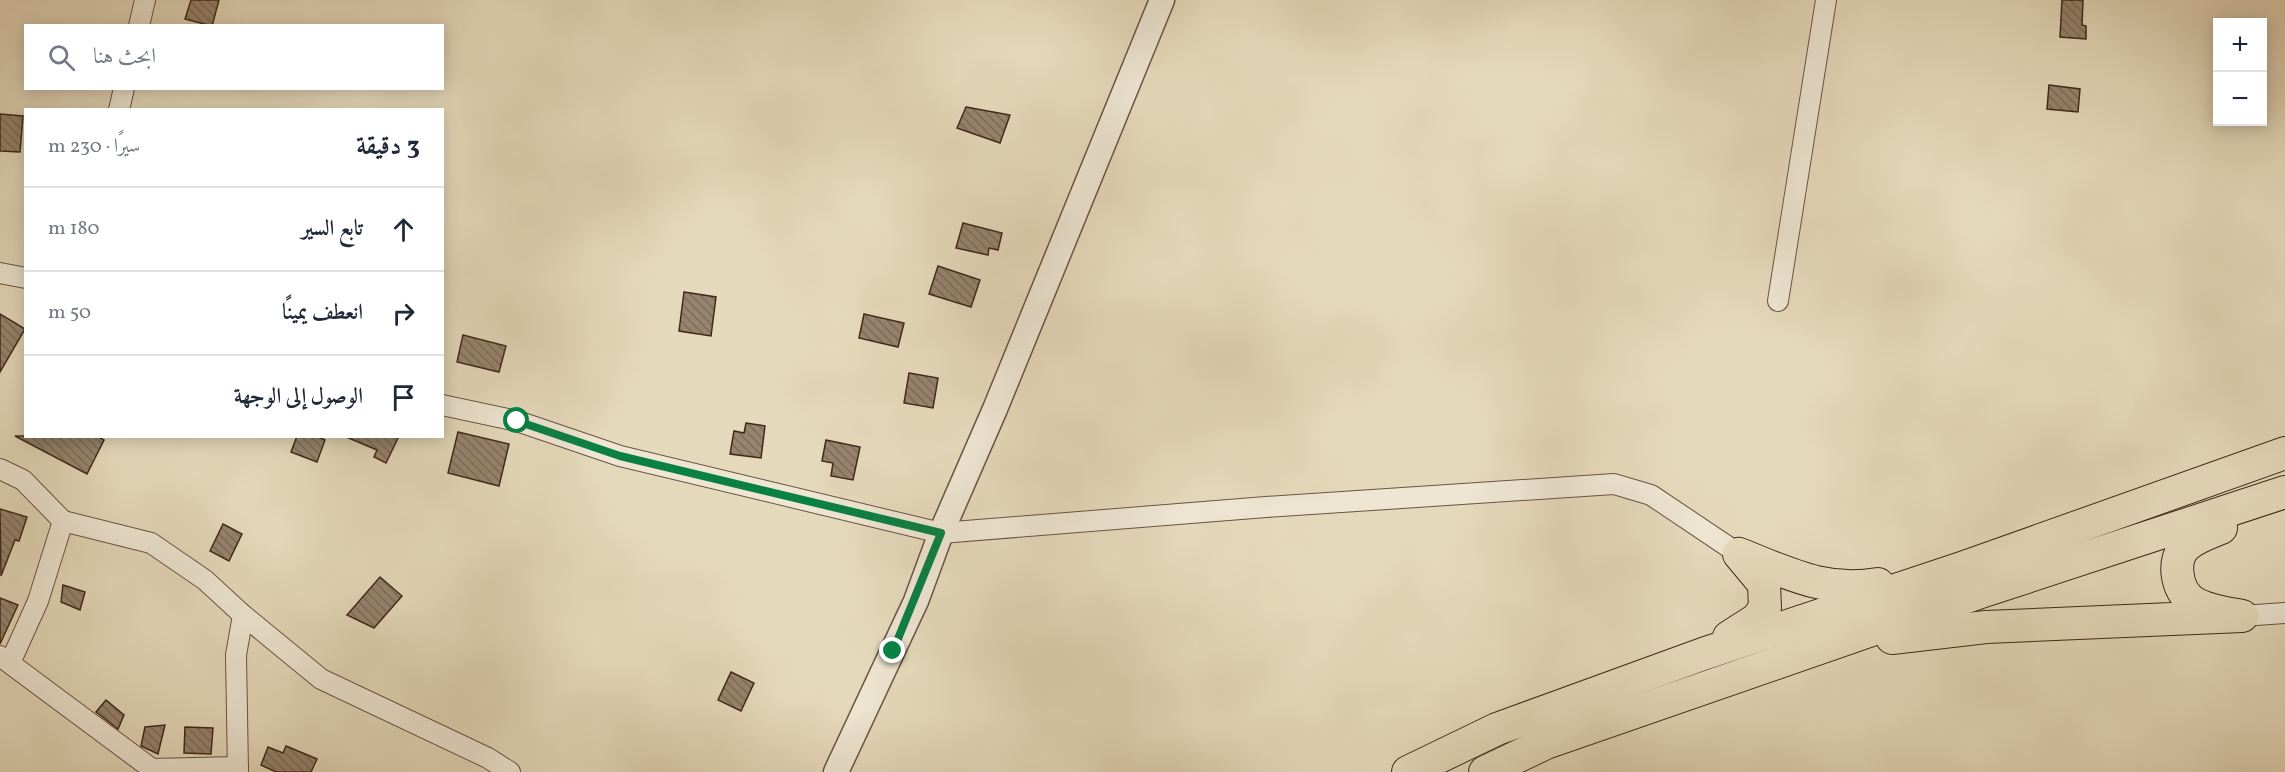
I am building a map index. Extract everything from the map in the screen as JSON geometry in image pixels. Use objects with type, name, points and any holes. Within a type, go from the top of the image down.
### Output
[{"type":"highway","points":[[1408,772],[1497,729],[1703,654],[1962,568],[2285,453]]},
{"type":"highway","points":[[2242,616],[2204,608],[2185,595],[2178,580],[2178,559],[2186,546],[2203,535],[2248,517],[2276,495]]},
{"type":"highway","points":[[1485,772],[1546,743],[1803,656],[1984,591],[2276,495]]},
{"type":"highway","points":[[1739,554],[1816,584],[1838,586],[1857,587],[1962,568]]},
{"type":"highway","points":[[1703,654],[1756,619],[1765,608],[1764,584],[1739,554]]},
{"type":"highway","points":[[1803,656],[1943,630],[2242,616]]},
{"type":"street","points":[[139,24],[145,0]]},
{"type":"street","points":[[836,772],[916,602],[941,533],[995,410],[1162,0]]},
{"type":"street","points":[[1778,301],[1826,0]]},
{"type":"street","points":[[119,108],[124,90]]},
{"type":"street","points":[[0,273],[24,278]]},
{"type":"street","points":[[444,405],[517,421],[620,456],[941,533],[1278,506],[1614,484],[1651,495],[1739,554]]},
{"type":"street","points":[[0,469],[23,480],[63,521],[151,543],[205,580],[243,615],[321,678],[488,758],[510,772]]},
{"type":"street","points":[[63,521],[38,601],[5,659],[118,746],[152,769],[238,769],[236,655],[243,615]]},
{"type":"street","points":[[2242,616],[2285,613]]},
{"type":"building","points":[[191,0],[219,0],[213,24],[185,19]]},
{"type":"building","points":[[2062,0],[2083,0],[2082,25],[2086,26],[2086,39],[2060,37]]},
{"type":"building","points":[[2049,85],[2080,89],[2078,112],[2047,109]]},
{"type":"building","points":[[966,107],[1010,115],[1000,143],[957,128]]},
{"type":"building","points":[[0,114],[23,116],[20,152],[0,151]]},
{"type":"building","points":[[963,223],[1002,233],[998,250],[989,248],[988,255],[956,248]]},
{"type":"building","points":[[938,266],[980,280],[971,307],[929,294]]},
{"type":"building","points":[[684,292],[716,297],[711,336],[679,331]]},
{"type":"building","points":[[0,314],[24,328],[24,331],[0,372]]},
{"type":"building","points":[[864,314],[904,323],[898,347],[859,338]]},
{"type":"building","points":[[463,335],[506,346],[499,372],[457,362]]},
{"type":"building","points":[[909,373],[938,378],[933,408],[904,403]]},
{"type":"building","points":[[746,423],[765,426],[761,458],[730,454],[734,431],[744,433]]},
{"type":"building","points":[[458,432],[509,444],[499,486],[448,473]]},
{"type":"building","points":[[15,436],[100,438],[104,440],[87,474]]},
{"type":"building","points":[[296,438],[325,440],[317,462],[291,452]]},
{"type":"building","points":[[349,438],[398,438],[386,463],[374,457],[377,450]]},
{"type":"building","points":[[826,440],[860,447],[853,480],[831,476],[833,463],[822,461]]},
{"type":"building","points":[[0,509],[27,517],[19,541],[15,540],[1,576]]},
{"type":"building","points":[[223,524],[242,534],[229,561],[210,551]]},
{"type":"building","points":[[380,577],[402,596],[374,628],[347,615]]},
{"type":"building","points":[[63,585],[85,592],[80,610],[61,602]]},
{"type":"building","points":[[0,598],[18,605],[0,644]]},
{"type":"building","points":[[731,672],[754,683],[741,711],[718,700]]},
{"type":"building","points":[[106,700],[124,715],[118,729],[96,712]]},
{"type":"building","points":[[165,725],[158,754],[141,746],[145,727]]},
{"type":"building","points":[[185,727],[213,728],[211,754],[184,753]]},
{"type":"building","points":[[286,746],[317,759],[311,772],[276,772],[261,765],[268,747],[283,753]]},
{"type":"route","points":[[517,421],[620,456],[941,533],[916,602],[893,651]]}]
